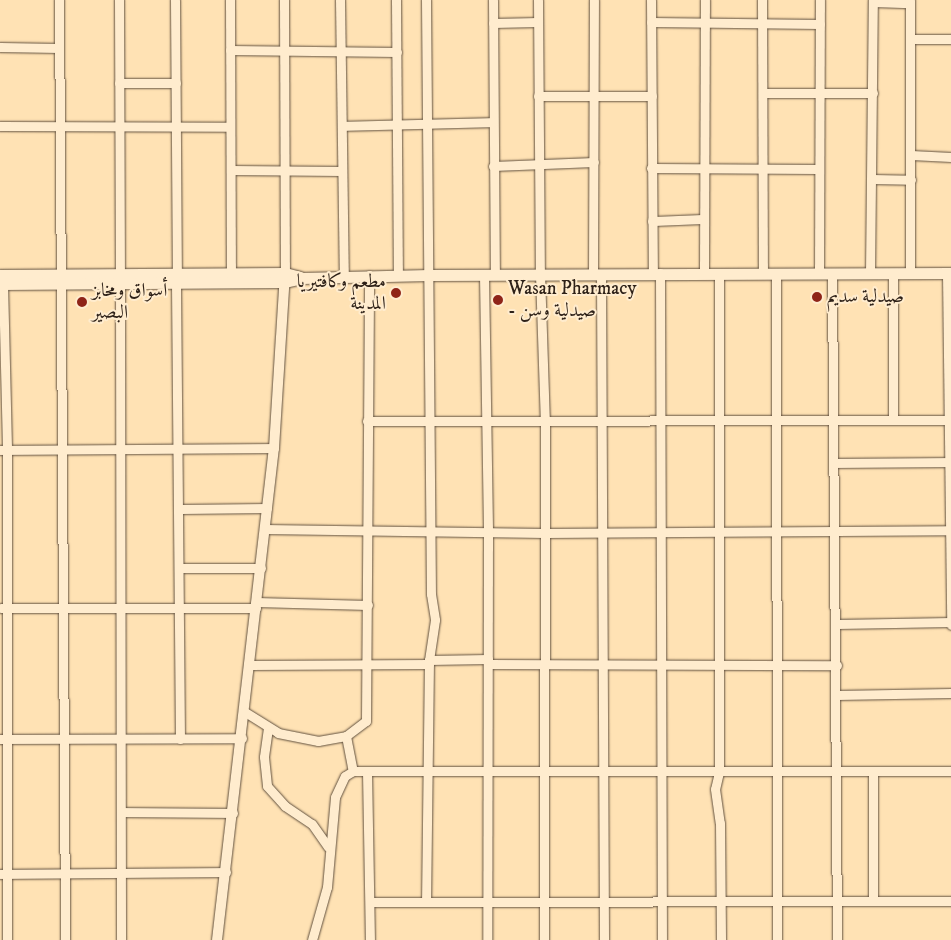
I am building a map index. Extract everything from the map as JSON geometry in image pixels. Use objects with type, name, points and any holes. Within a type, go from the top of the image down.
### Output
[{"type":"main road","points":[[1,281],[302,278],[428,274],[949,273]]},
{"type":"main road","points":[[177,279],[231,274],[285,278]]},
{"type":"street","points":[[59,0],[58,126],[64,608],[65,940]]},
{"type":"street","points":[[119,0],[122,608],[121,940]]},
{"type":"street","points":[[175,0],[180,509],[180,739]]},
{"type":"street","points":[[230,0],[231,274]]},
{"type":"street","points":[[217,940],[242,738],[274,448],[285,278],[284,0]]},
{"type":"street","points":[[340,0],[344,276]]},
{"type":"street","points":[[396,0],[398,275]]},
{"type":"street","points":[[426,0],[430,532],[431,594],[435,620],[429,662],[426,902]]},
{"type":"street","points":[[487,940],[488,533],[485,420],[493,166],[493,0]]},
{"type":"street","points":[[538,0],[538,164],[546,533],[544,940]]},
{"type":"street","points":[[594,0],[594,162],[601,421],[604,940]]},
{"type":"street","points":[[651,0],[652,221],[656,273],[662,532],[662,940]]},
{"type":"street","points":[[704,274],[705,0]]},
{"type":"street","points":[[762,0],[763,274]]},
{"type":"street","points":[[819,273],[820,0]]},
{"type":"street","points":[[870,274],[873,1],[910,2],[910,274]]},
{"type":"street","points":[[493,23],[538,22]]},
{"type":"street","points":[[651,22],[820,24]]},
{"type":"street","points":[[911,39],[951,39]]},
{"type":"street","points":[[0,48],[59,48]]},
{"type":"street","points":[[230,50],[397,52]]},
{"type":"street","points":[[119,83],[176,83]]},
{"type":"street","points":[[763,93],[873,93]]},
{"type":"street","points":[[538,96],[652,96]]},
{"type":"street","points":[[342,126],[493,122]]},
{"type":"street","points":[[0,126],[230,127]]},
{"type":"street","points":[[911,155],[951,157]]},
{"type":"street","points":[[493,166],[594,162]]},
{"type":"street","points":[[651,168],[819,169]]},
{"type":"street","points":[[231,170],[342,171]]},
{"type":"street","points":[[872,179],[911,180]]},
{"type":"street","points":[[652,221],[704,219]]},
{"type":"street","points":[[832,272],[836,463],[838,940]]},
{"type":"street","points":[[776,273],[778,532],[777,940]]},
{"type":"street","points":[[836,624],[951,623],[949,273]]},
{"type":"street","points":[[719,274],[718,533],[720,665],[719,772],[715,789],[720,823],[721,940]]},
{"type":"street","points":[[893,274],[893,419]]},
{"type":"street","points":[[245,712],[268,728],[318,741],[346,736],[366,721],[370,532],[367,421],[369,275]]},
{"type":"street","points":[[1,281],[4,874],[7,940]]},
{"type":"street","points":[[367,421],[777,422],[893,419],[950,420]]},
{"type":"street","points":[[3,450],[274,448]]},
{"type":"street","points":[[836,463],[950,462]]},
{"type":"street","points":[[180,509],[267,508]]},
{"type":"street","points":[[264,529],[488,533],[951,530]]},
{"type":"street","points":[[180,568],[261,568]]},
{"type":"street","points":[[3,608],[368,605]]},
{"type":"street","points":[[250,665],[488,662],[544,665],[837,665]]},
{"type":"street","points":[[837,695],[951,693]]},
{"type":"street","points":[[268,728],[264,757],[268,786],[285,806],[312,824],[328,847]]},
{"type":"street","points":[[346,736],[353,771]]},
{"type":"street","points":[[3,739],[242,738]]},
{"type":"street","points":[[312,940],[327,887],[328,847],[335,797],[345,776],[353,771],[428,774],[951,771]]},
{"type":"street","points":[[367,771],[370,940]]},
{"type":"street","points":[[873,771],[873,901]]},
{"type":"street","points":[[122,812],[233,812]]},
{"type":"street","points":[[4,874],[226,872]]},
{"type":"street","points":[[370,902],[720,903],[951,901]]},
{"type":"place","name":"مطعم وكافتيريا المدينة","points":[[396,293]]},
{"type":"place","name":"صيدلية سديم","points":[[817,297]]},
{"type":"place","name":"Wasan Pharmacy - صيدلية وسن","points":[[498,300]]},
{"type":"place","name":"أسواق ومخابز البصير","points":[[82,302]]}]
